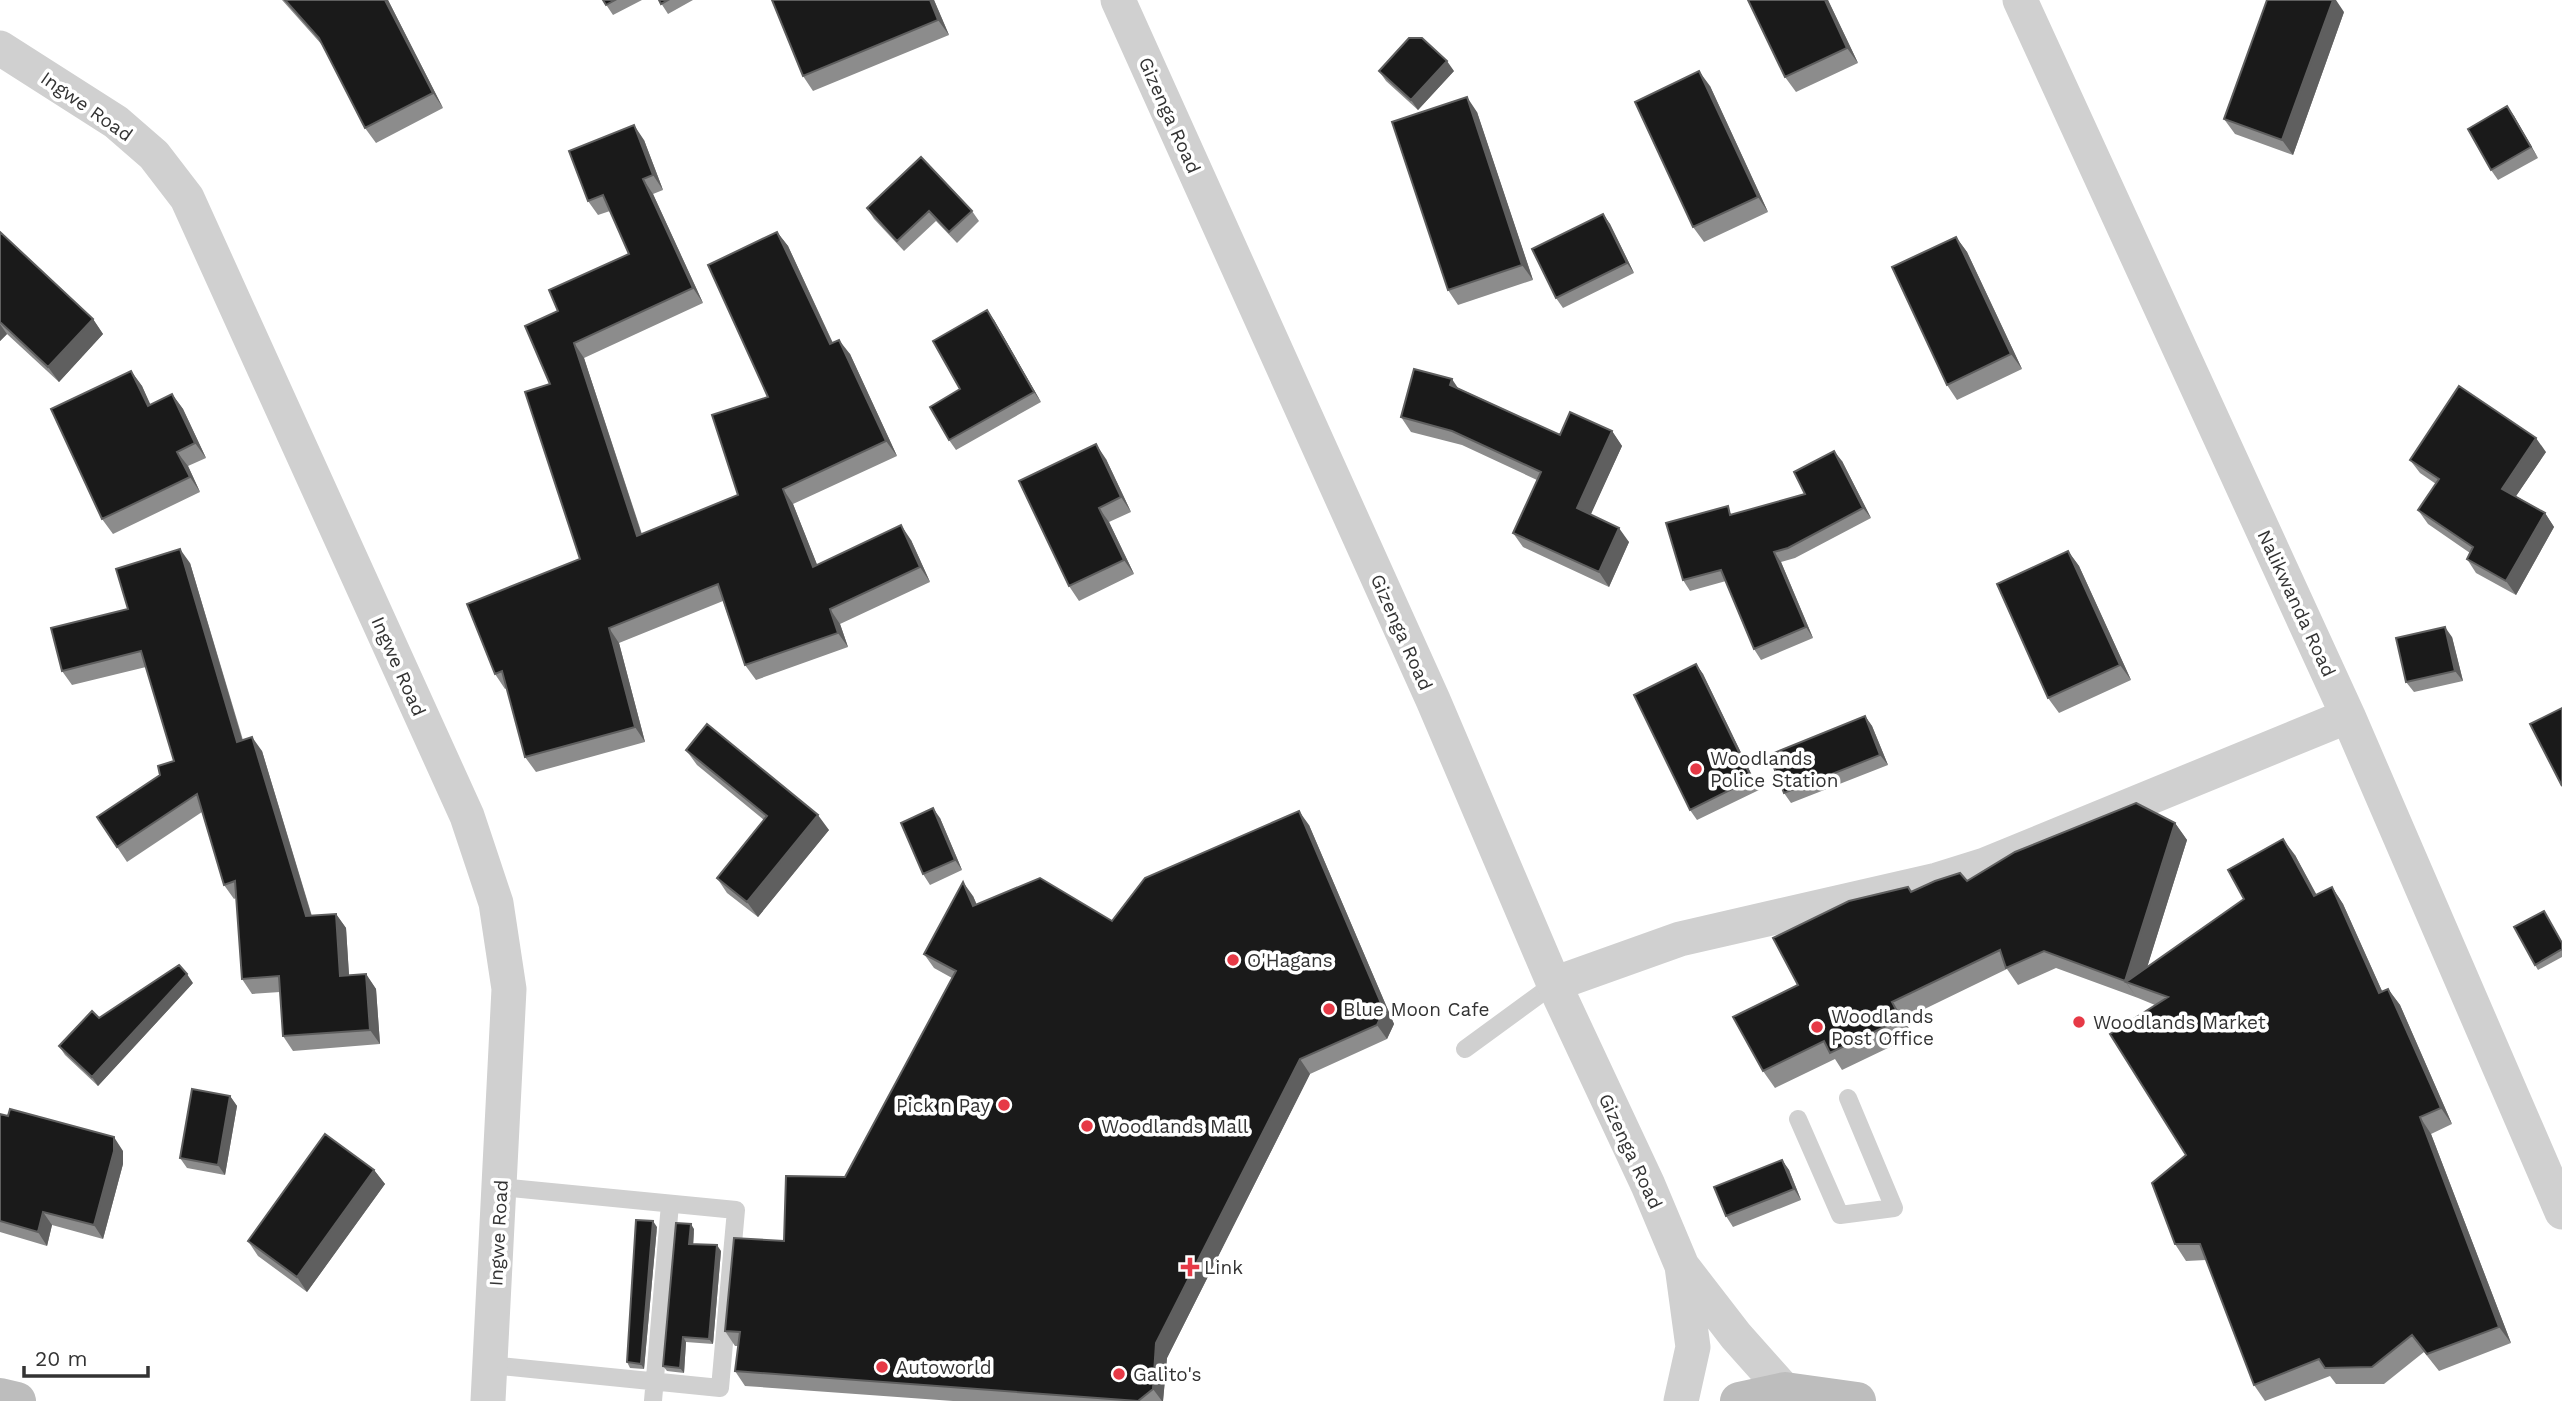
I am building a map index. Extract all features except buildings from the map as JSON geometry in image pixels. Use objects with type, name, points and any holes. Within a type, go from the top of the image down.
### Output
[{"type":"main road","points":[[1739,1401],[1785,1391],[1857,1401]]},
{"type":"main road","points":[[0,1397],[17,1401]]},
{"type":"street","name":"Gizenga Road","points":[[1118,0],[1433,700],[1554,984],[1648,1185],[1682,1266],[1736,1336],[1785,1391]]},
{"type":"street","name":"Nalikwanda Road","points":[[2020,0],[2348,716],[2562,1212]]},
{"type":"street","name":"Ingwe Road","points":[[0,48],[116,122],[154,155],[187,198],[467,816],[496,902],[509,989],[488,1401]]},
{"type":"street","points":[[1554,984],[1680,939],[1937,880],[1985,865],[2348,716]]},
{"type":"street","name":"Gizenga Road","points":[[1681,1401],[1693,1347],[1682,1266]]},
{"type":"lane","points":[[1465,1049],[1554,984]]},
{"type":"lane","points":[[1798,1119],[1840,1215],[1894,1208],[1848,1098]]},
{"type":"lane","points":[[490,1365],[654,1382],[719,1395],[736,1210],[500,1186]]},
{"type":"lane","points":[[653,1401],[670,1204]]},
{"type":"place","name":"Woodlands Police Station","points":[[1696,769]]},
{"type":"place","name":"O'Hagans","points":[[1233,960]]},
{"type":"place","name":"Blue Moon Cafe","points":[[1329,1009]]},
{"type":"place","name":"Woodlands Market","points":[[2079,1022]]},
{"type":"place","name":"Woodlands Post Office","points":[[1817,1027]]},
{"type":"place","name":"Pick n Pay","points":[[1004,1105]]},
{"type":"place","name":"Woodlands Mall","points":[[1087,1126]]},
{"type":"place","name":"Link","points":[[1190,1267]]},
{"type":"place","name":"Autoworld","points":[[882,1367]]},
{"type":"place","name":"Galito's","points":[[1119,1374]]}]
